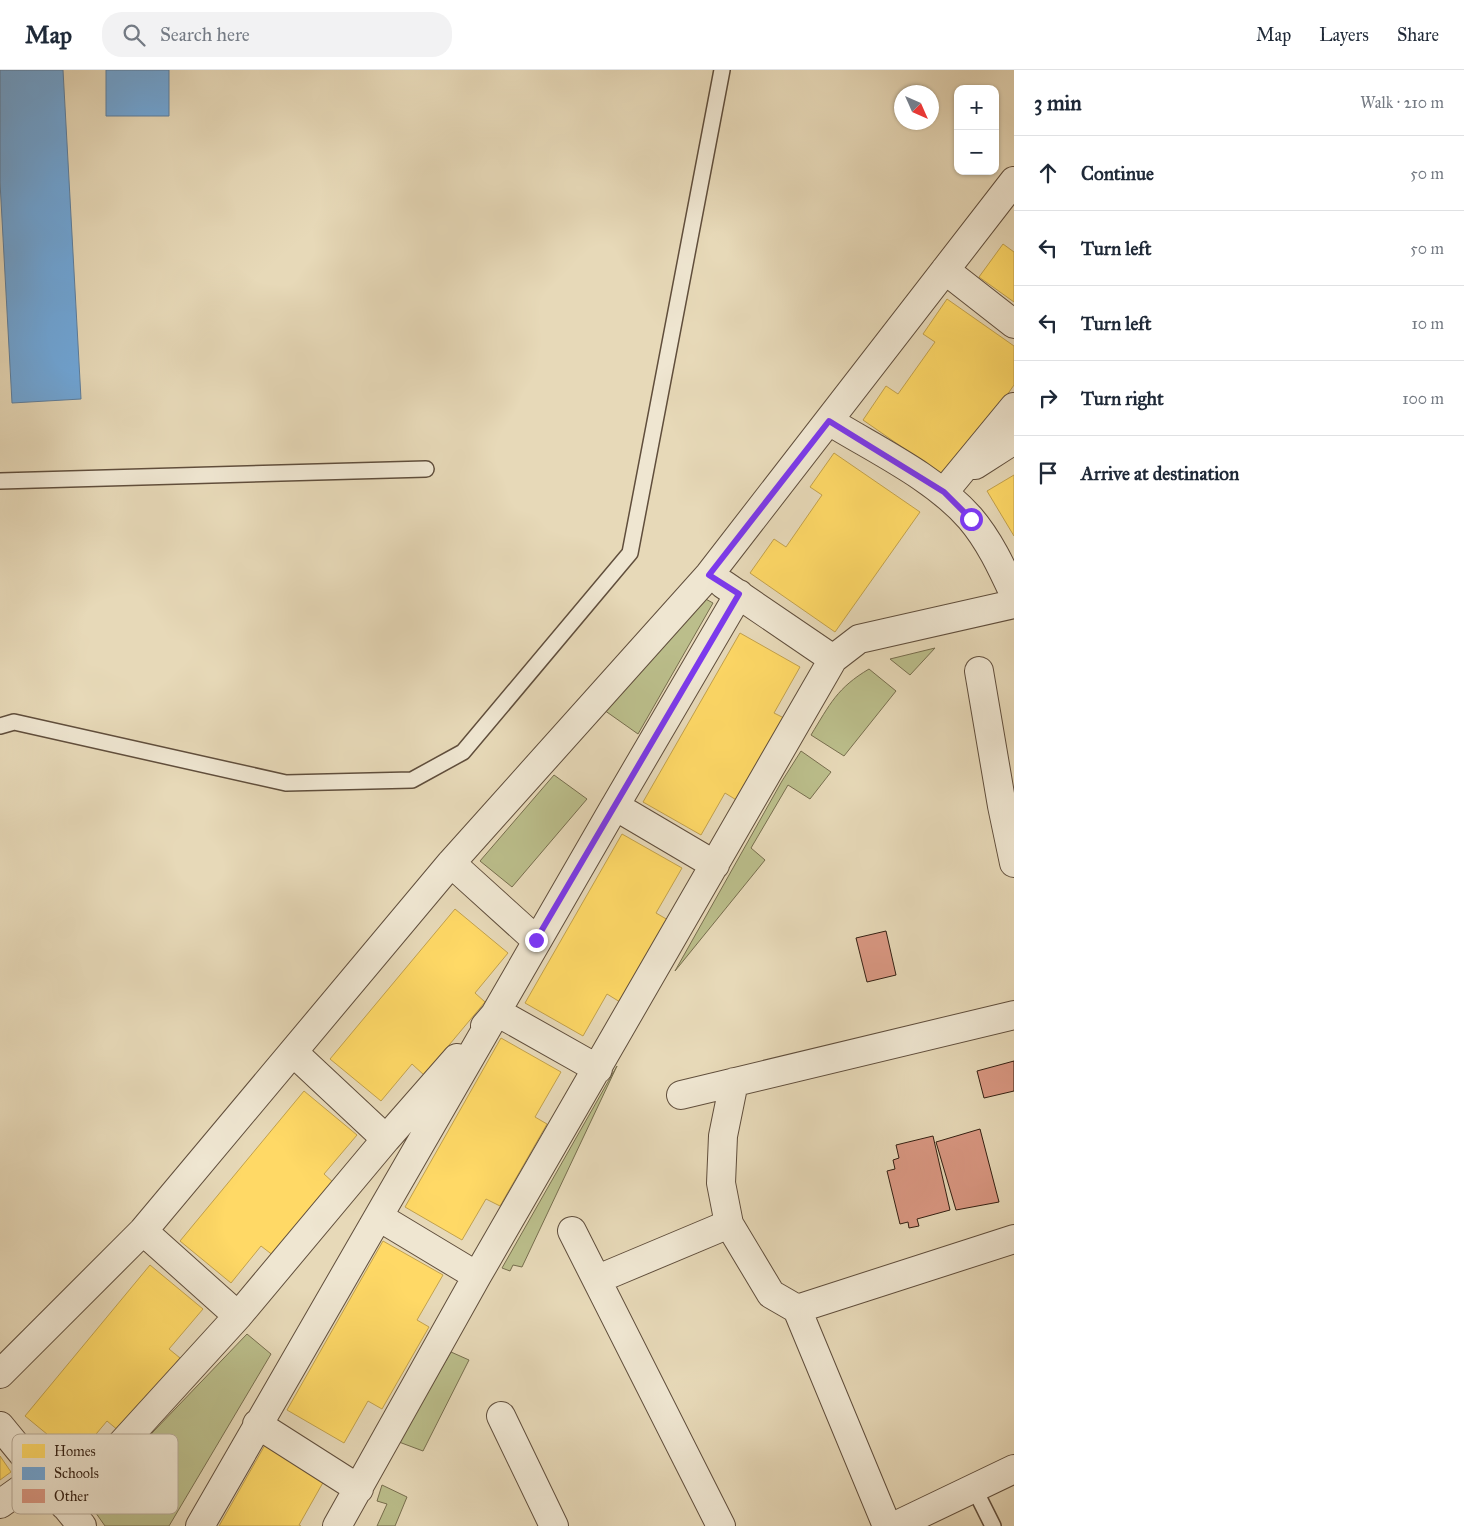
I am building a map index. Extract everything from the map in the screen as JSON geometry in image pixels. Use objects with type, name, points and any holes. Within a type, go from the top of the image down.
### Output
[{"type":"street","points":[[0,1374],[143,1231],[450,863],[709,575],[1014,181]]},
{"type":"street","points":[[945,270],[1014,324]]},
{"type":"street","points":[[948,486],[1014,407]]},
{"type":"street","points":[[829,421],[948,486],[998,560],[1014,594]]},
{"type":"street","points":[[948,486],[1014,440]]},
{"type":"street","points":[[709,575],[833,659]]},
{"type":"street","points":[[200,1526],[257,1424],[497,1012],[536,940],[739,594]]},
{"type":"street","points":[[337,1526],[477,1276],[833,659],[859,639],[1014,604]]},
{"type":"street","points":[[979,671],[1008,804],[1014,863]]},
{"type":"street","points":[[615,806],[715,865]]},
{"type":"street","points":[[450,863],[536,940]]},
{"type":"street","points":[[497,1012],[598,1069]]},
{"type":"street","points":[[141,1434],[386,1139],[497,1012]]},
{"type":"street","points":[[681,1095],[1014,1014]]},
{"type":"street","points":[[293,1052],[386,1139]]},
{"type":"street","points":[[734,1082],[724,1136],[721,1182],[728,1224],[771,1294],[797,1308],[887,1526]]},
{"type":"street","points":[[378,1217],[477,1276]]},
{"type":"street","points":[[598,1279],[728,1224]]},
{"type":"street","points":[[143,1231],[238,1316]]},
{"type":"street","points":[[572,1231],[598,1279],[721,1526]]},
{"type":"street","points":[[797,1308],[1014,1239]]},
{"type":"street","points":[[500,1416],[554,1526]]},
{"type":"street","points":[[257,1424],[359,1489]]},
{"type":"street","points":[[0,1426],[12,1440]]},
{"type":"street","points":[[894,1526],[1014,1469]]},
{"type":"street","points":[[0,1504],[12,1496]]},
{"type":"lane","points":[[0,726],[14,722],[286,783],[412,780],[463,752],[630,552],[722,70]]},
{"type":"lane","points":[[0,481],[426,469]]},
{"type":"lane","points":[[974,1488],[993,1526]]},
{"type":"green space","points":[[702,597],[713,603],[638,734],[604,710]]},
{"type":"green space","points":[[935,648],[910,675],[890,659]]},
{"type":"green space","points":[[869,669],[896,691],[844,756],[811,735],[835,697],[849,683]]},
{"type":"green space","points":[[801,751],[831,772],[810,799],[788,785],[751,848],[765,860],[675,971],[782,781]]},
{"type":"green space","points":[[554,775],[587,799],[512,887],[480,861]]},
{"type":"green space","points":[[617,1066],[522,1267],[513,1265],[510,1271],[502,1268]]},
{"type":"green space","points":[[247,1334],[271,1354],[178,1511],[178,1434],[151,1434]]},
{"type":"green space","points":[[451,1352],[469,1360],[423,1451],[399,1442]]},
{"type":"green space","points":[[382,1485],[407,1497],[395,1526],[377,1526],[387,1504],[377,1501]]},
{"type":"green space","points":[[97,1514],[176,1514],[169,1526],[105,1526]]},
{"type":"building: Homes","points":[[1003,244],[1014,252],[1014,302],[979,277]]},
{"type":"building: Homes","points":[[947,299],[1014,346],[1014,385],[948,479],[863,420],[886,386],[898,394],[935,342],[923,334]]},
{"type":"building: Homes","points":[[834,453],[920,512],[835,632],[750,573],[774,539],[786,547],[822,495],[810,487]]},
{"type":"building: Homes","points":[[1014,475],[1014,536],[987,491]]},
{"type":"building: Homes","points":[[740,633],[800,667],[774,713],[786,719],[738,801],[725,793],[701,835],[643,802]]},
{"type":"building: Homes","points":[[622,834],[682,868],[656,913],[668,920],[620,1002],[607,994],[583,1036],[525,1003]]},
{"type":"building: Homes","points":[[455,909],[508,953],[475,993],[485,1002],[424,1075],[412,1064],[381,1101],[330,1059]]},
{"type":"building: Homes","points":[[501,1038],[561,1072],[535,1117],[547,1124],[500,1206],[486,1199],[462,1240],[405,1207]]},
{"type":"building: Homes","points":[[304,1091],[357,1135],[324,1174],[335,1184],[274,1256],[261,1246],[231,1283],[180,1241]]},
{"type":"building: Homes","points":[[383,1241],[443,1275],[417,1320],[429,1327],[382,1409],[368,1401],[344,1443],[287,1410]]},
{"type":"building: Homes","points":[[150,1265],[203,1309],[169,1349],[180,1358],[119,1431],[107,1421],[96,1434],[47,1434],[25,1416]]},
{"type":"building: Homes","points":[[265,1445],[325,1479],[299,1525],[301,1526],[219,1526]]},
{"type":"building: Homes","points":[[0,1456],[11,1472],[0,1480]]},
{"type":"building: Schools","points":[[0,70],[63,70],[81,399],[12,403],[0,182]]},
{"type":"building: Schools","points":[[106,70],[169,70],[169,116],[106,116]]},
{"type":"building: Other","points":[[886,931],[896,975],[867,982],[856,938]]},
{"type":"building: Other","points":[[1014,1061],[1014,1091],[984,1098],[977,1071]]},
{"type":"building: Other","points":[[980,1129],[999,1202],[956,1210],[936,1142]]},
{"type":"building: Other","points":[[933,1136],[950,1210],[917,1219],[919,1226],[909,1228],[908,1222],[900,1224],[887,1171],[895,1169],[893,1160],[899,1158],[896,1145]]},
{"type":"route","points":[[536,940],[739,594],[709,575],[829,421],[944,492],[971,519]]}]
